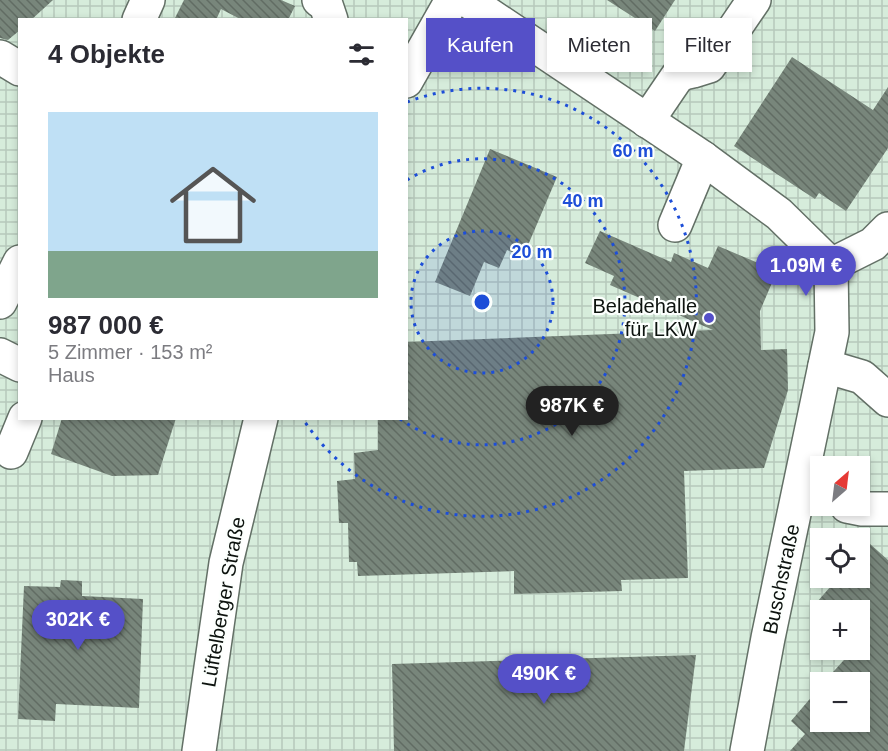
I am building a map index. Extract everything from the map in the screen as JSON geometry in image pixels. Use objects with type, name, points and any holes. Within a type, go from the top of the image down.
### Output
[{"type":"street","points":[[140,18],[148,0]]},
{"type":"street","points":[[319,0],[326,5],[330,18]]},
{"type":"street","points":[[408,77],[452,0]]},
{"type":"street","points":[[467,0],[703,158],[779,214],[831,265],[873,244],[888,229]]},
{"type":"street","points":[[647,121],[677,77],[709,66],[754,0]]},
{"type":"street","points":[[0,57],[18,68]]},
{"type":"street","points":[[675,225],[703,158]]},
{"type":"street","name":"Buschstraße","points":[[815,456],[825,366],[832,332],[831,265]]},
{"type":"street","points":[[0,302],[18,266]]},
{"type":"street","points":[[0,356],[18,364]]},
{"type":"street","points":[[825,366],[862,377],[888,400]]},
{"type":"street","points":[[11,452],[24,420]]},
{"type":"street","name":"Lüftelberger Straße","points":[[199,751],[226,563],[261,420]]},
{"type":"street","name":"Buschstraße","points":[[747,751],[768,638],[810,497]]},
{"type":"street","points":[[870,509],[888,509]]},
{"type":"shaded area","points":[[0,0],[888,0],[888,751],[0,751]]},
{"type":"building","points":[[0,0],[53,0],[33,18],[18,18],[18,32],[8,40],[0,38]]},
{"type":"building","points":[[184,0],[281,0],[295,6],[289,18],[238,18],[221,9],[217,18],[175,18]]},
{"type":"building","points":[[607,0],[675,0],[655,31],[652,29],[652,18],[635,18]]},
{"type":"building","points":[[792,57],[873,110],[888,87],[888,148],[846,211],[819,193],[815,199],[734,146]]},
{"type":"building","points":[[490,149],[557,177],[523,257],[507,250],[499,268],[484,262],[470,296],[435,282]]},
{"type":"building","points":[[600,231],[671,262],[674,253],[708,268],[718,246],[777,271],[760,311],[761,350],[787,349],[788,390],[764,468],[684,471],[688,578],[621,580],[622,591],[514,594],[514,571],[358,576],[357,562],[349,562],[348,523],[339,523],[337,481],[355,479],[354,453],[378,450],[378,420],[408,420],[408,342],[713,330],[610,285],[614,276],[585,263]]},
{"type":"building","points":[[61,420],[175,420],[158,475],[112,476],[51,454]]},
{"type":"building","points":[[870,544],[888,560],[888,751],[790,751],[805,734],[791,721],[810,699],[810,732],[870,732],[870,672],[833,672],[844,660],[870,660],[870,600],[819,600],[829,588],[870,588]]},
{"type":"building","points":[[61,580],[82,581],[82,596],[143,599],[139,708],[56,704],[55,721],[18,719],[24,586],[60,587]]},
{"type":"building","points":[[696,655],[684,751],[394,751],[392,664]]},
{"type":"place","name":"Beladehalle für LKW","points":[[709,318]]}]
